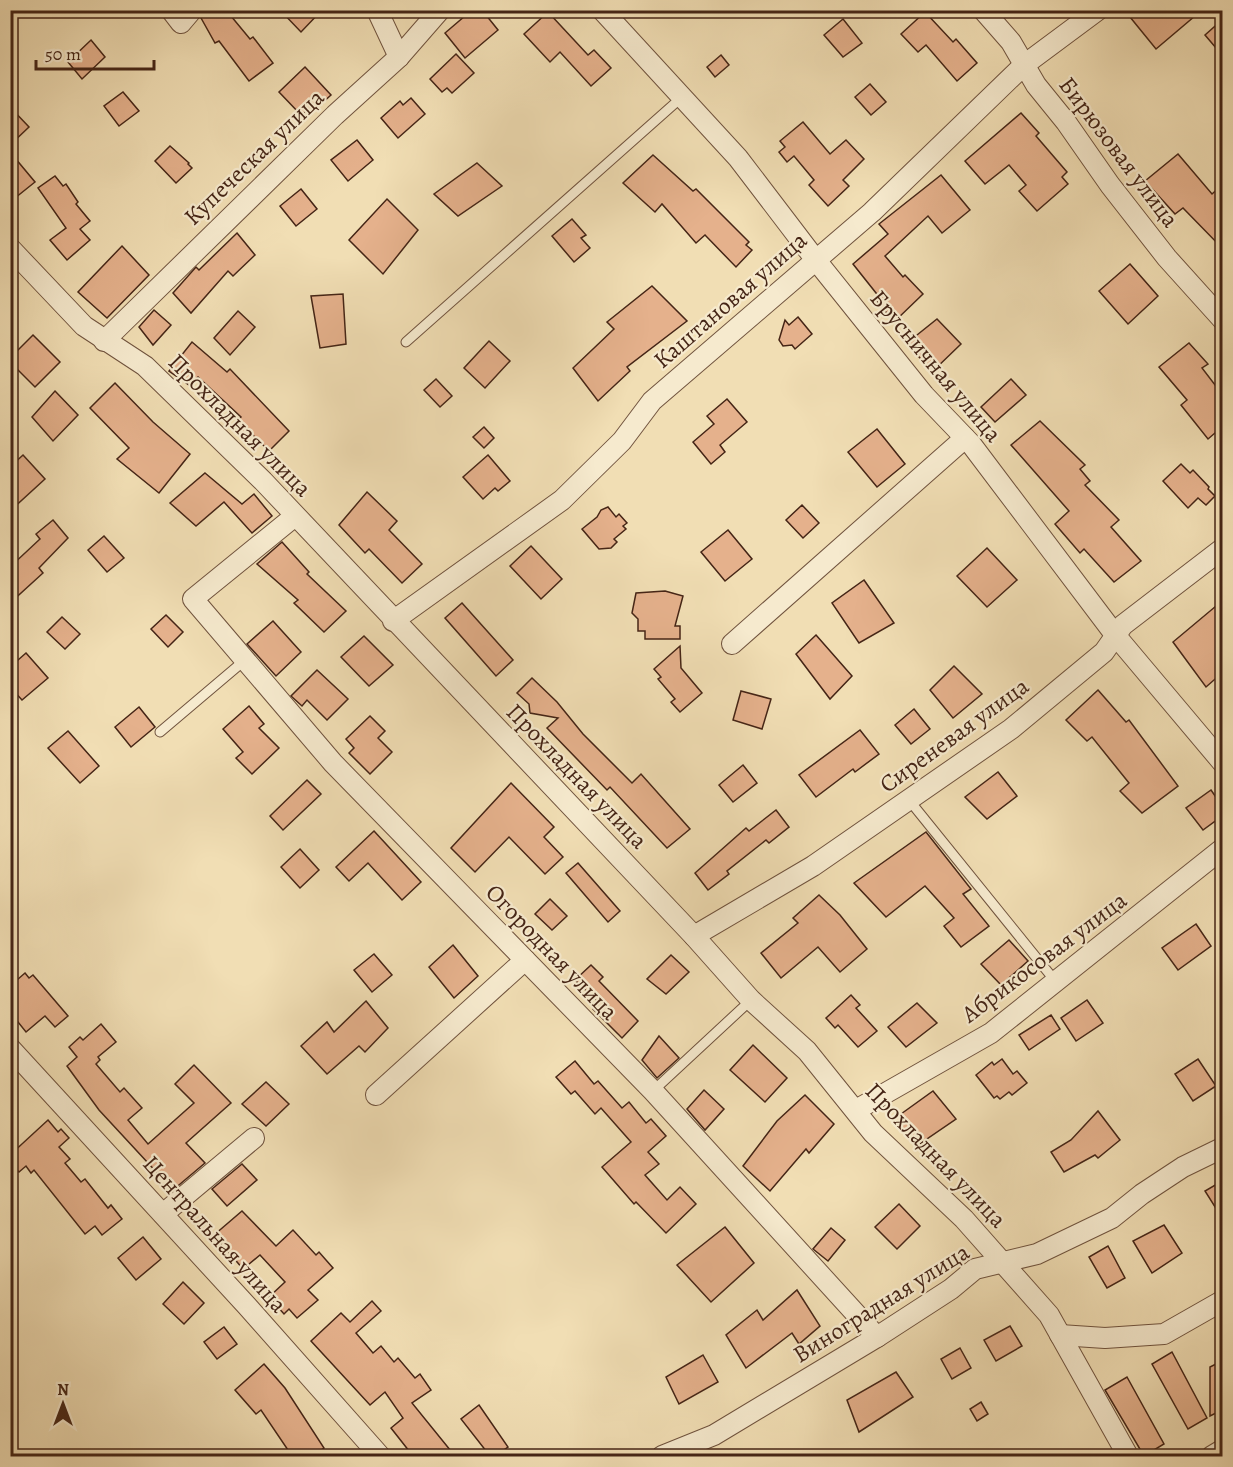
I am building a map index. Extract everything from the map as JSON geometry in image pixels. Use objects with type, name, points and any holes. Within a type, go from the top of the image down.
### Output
[{"type":"street","points":[[171,10],[181,23],[192,10]]},
{"type":"street","points":[[377,10],[399,57]]},
{"type":"street","name":"Купеческая улица","points":[[104,341],[335,115],[399,57],[440,10]]},
{"type":"street","name":"Брусничная улица","points":[[602,10],[738,158],[924,395],[965,438],[1116,636],[1222,762]]},
{"type":"street","name":"Бирюзовая улица","points":[[983,10],[1011,42],[1024,65],[1110,185],[1167,258],[1222,319]]},
{"type":"street","name":"Каштановая улица","points":[[393,621],[562,500],[622,441],[639,415],[652,401],[872,212],[1024,65],[1098,10]]},
{"type":"street","points":[[10,248],[62,305],[104,341]]},
{"type":"street","name":"Прохладная улица","points":[[104,341],[145,366],[295,516],[694,936],[751,1000],[807,1051],[873,1133],[964,1219],[1049,1315],[1128,1456]]},
{"type":"street","points":[[732,644],[965,438]]},
{"type":"street","name":"Огородная улица","points":[[295,516],[194,599],[333,763],[653,1090],[878,1337]]},
{"type":"street","name":"Сиреневая улица","points":[[694,936],[813,866],[1011,729],[1104,652],[1122,625],[1222,549]]},
{"type":"street","name":"Абрикосовая улица","points":[[856,1110],[991,1033],[1222,849]]},
{"type":"street","points":[[376,1095],[525,960]]},
{"type":"street","name":"Центральная улица","points":[[10,1048],[163,1214],[380,1456]]},
{"type":"street","points":[[163,1214],[254,1138]]},
{"type":"street","name":"Виноградная улица","points":[[662,1456],[686,1453],[878,1337],[951,1289],[975,1269],[1000,1261],[1037,1254],[1112,1218],[1142,1194],[1183,1167],[1222,1148]]},
{"type":"street","points":[[1060,1335],[1105,1338],[1164,1334],[1222,1301]]},
{"type":"street","points":[[1212,1456],[1222,1450]]},
{"type":"lane","points":[[406,342],[682,97]]},
{"type":"lane","points":[[160,732],[245,660]]},
{"type":"lane","points":[[909,800],[1056,982]]},
{"type":"lane","points":[[653,1090],[751,1000]]},
{"type":"building","points":[[209,10],[226,10],[250,39],[253,37],[273,63],[249,81],[219,41],[215,43],[201,18]]},
{"type":"building","points":[[280,10],[322,10],[301,32]]},
{"type":"building","points":[[472,10],[482,10],[498,30],[465,58],[445,33]]},
{"type":"building","points":[[1138,10],[1202,10],[1156,49],[1130,17]]},
{"type":"building","points":[[548,12],[588,55],[594,50],[611,68],[591,86],[560,52],[550,62],[524,34]]},
{"type":"building","points":[[925,12],[953,42],[956,39],[977,63],[957,81],[926,45],[918,52],[901,34]]},
{"type":"building","points":[[843,19],[862,43],[843,57],[824,35]]},
{"type":"building","points":[[1222,20],[1222,55],[1205,35]]},
{"type":"building","points":[[91,40],[105,57],[82,79],[68,62]]},
{"type":"building","points":[[456,54],[474,73],[452,93],[447,88],[442,92],[430,79]]},
{"type":"building","points":[[721,55],[729,65],[715,77],[707,67]]},
{"type":"building","points":[[305,67],[331,95],[309,115],[306,111],[301,115],[279,92]]},
{"type":"building","points":[[870,84],[886,102],[871,115],[855,97]]},
{"type":"building","points":[[123,92],[139,111],[119,126],[104,106]]},
{"type":"building","points":[[411,98],[425,114],[398,138],[381,118],[400,101],[403,105]]},
{"type":"building","points":[[10,107],[29,127],[10,145]]},
{"type":"building","points":[[1021,113],[1039,133],[1036,136],[1067,172],[1062,177],[1068,184],[1037,211],[1019,191],[1026,185],[1009,165],[985,184],[965,161]]},
{"type":"building","points":[[803,122],[830,154],[846,140],[864,159],[843,180],[849,186],[828,206],[809,185],[814,180],[794,156],[787,162],[779,152],[785,147],[780,141]]},
{"type":"building","points":[[357,140],[373,160],[348,181],[331,160]]},
{"type":"building","points":[[170,146],[192,168],[176,183],[155,161]]},
{"type":"building","points":[[10,152],[35,182],[10,202]]},
{"type":"building","points":[[1178,154],[1212,194],[1222,185],[1222,248],[1183,208],[1175,214],[1145,181]]},
{"type":"building","points":[[653,155],[693,191],[696,189],[749,242],[746,245],[752,250],[736,267],[705,235],[696,243],[662,204],[655,212],[623,183]]},
{"type":"building","points":[[477,163],[502,186],[458,216],[434,194]]},
{"type":"building","points":[[941,175],[970,210],[942,233],[928,216],[885,256],[903,277],[905,275],[923,294],[894,322],[877,301],[880,298],[853,264],[888,234],[879,224]]},
{"type":"building","points":[[55,176],[63,186],[66,184],[78,202],[76,204],[90,221],[80,229],[90,240],[67,260],[50,240],[66,228],[38,188]]},
{"type":"building","points":[[301,189],[317,209],[296,226],[280,206]]},
{"type":"building","points":[[387,199],[418,230],[383,274],[349,240]]},
{"type":"building","points":[[572,219],[586,235],[581,238],[590,248],[574,262],[552,236]]},
{"type":"building","points":[[237,233],[255,255],[233,276],[228,271],[191,313],[173,293],[196,267],[199,270]]},
{"type":"building","points":[[122,246],[149,275],[107,318],[78,292]]},
{"type":"building","points":[[1130,264],[1158,296],[1128,324],[1099,291]]},
{"type":"building","points":[[652,286],[687,321],[627,367],[630,371],[598,401],[573,368],[614,329],[607,322]]},
{"type":"building","points":[[343,294],[346,344],[320,348],[311,296]]},
{"type":"building","points":[[154,310],[171,325],[153,345],[139,327]]},
{"type":"building","points":[[238,311],[255,327],[230,355],[214,338]]},
{"type":"building","points":[[798,317],[812,334],[795,349],[792,345],[783,346],[779,340],[785,320],[789,325]]},
{"type":"building","points":[[937,319],[961,344],[932,372],[907,343]]},
{"type":"building","points":[[33,335],[60,362],[35,387],[10,362],[10,358]]},
{"type":"building","points":[[489,341],[510,361],[485,388],[464,368]]},
{"type":"building","points":[[192,342],[227,372],[230,369],[289,431],[269,451],[250,432],[243,439],[231,426],[241,417],[198,377],[189,385],[169,371]]},
{"type":"building","points":[[1189,343],[1208,364],[1202,368],[1222,394],[1222,427],[1208,439],[1181,405],[1187,400],[1159,367]]},
{"type":"building","points":[[436,379],[452,396],[440,407],[424,390]]},
{"type":"building","points":[[1011,379],[1026,395],[995,422],[981,407]]},
{"type":"building","points":[[115,383],[153,422],[190,454],[159,493],[117,459],[129,448],[90,408]]},
{"type":"building","points":[[55,391],[78,415],[53,441],[32,417]]},
{"type":"building","points":[[727,399],[747,422],[720,445],[725,452],[711,464],[693,442],[714,424],[707,416]]},
{"type":"building","points":[[1040,421],[1085,465],[1080,469],[1090,481],[1085,485],[1119,520],[1111,527],[1141,561],[1114,582],[1084,549],[1080,553],[1055,524],[1069,511],[1011,445]]},
{"type":"building","points":[[484,427],[494,438],[484,448],[473,437]]},
{"type":"building","points":[[877,429],[905,464],[877,487],[848,452]]},
{"type":"building","points":[[23,455],[45,479],[10,511],[10,467]]},
{"type":"building","points":[[488,455],[510,481],[498,491],[495,488],[483,499],[463,477]]},
{"type":"building","points":[[1181,464],[1190,473],[1193,470],[1215,496],[1206,505],[1198,498],[1188,508],[1163,481]]},
{"type":"building","points":[[205,473],[242,504],[254,494],[272,516],[252,533],[224,502],[196,526],[170,503]]},
{"type":"building","points":[[367,492],[397,521],[389,530],[422,564],[402,583],[369,549],[365,553],[339,525]]},
{"type":"building","points":[[802,505],[819,523],[803,538],[786,520]]},
{"type":"building","points":[[608,507],[616,517],[619,514],[627,523],[623,526],[626,529],[614,539],[617,542],[611,548],[599,549],[582,529],[597,517],[601,510]]},
{"type":"building","points":[[53,520],[68,538],[39,568],[43,573],[10,603],[10,567],[40,539],[36,534]]},
{"type":"building","points":[[728,530],[752,559],[725,581],[701,552]]},
{"type":"building","points":[[104,536],[124,558],[107,572],[88,550]]},
{"type":"building","points":[[282,542],[309,572],[307,574],[346,611],[324,632],[294,603],[298,600],[257,564]]},
{"type":"building","points":[[531,546],[562,579],[541,599],[510,566]]},
{"type":"building","points":[[987,548],[1017,580],[987,607],[957,576]]},
{"type":"building","points":[[864,580],[894,623],[859,643],[832,603]]},
{"type":"building","points":[[665,591],[683,596],[675,626],[680,626],[680,639],[645,639],[645,631],[638,631],[638,619],[632,613],[636,593]]},
{"type":"building","points":[[1222,601],[1222,673],[1206,687],[1173,642]]},
{"type":"building","points":[[462,603],[513,660],[496,676],[445,618]]},
{"type":"building","points":[[166,615],[183,632],[168,647],[151,629]]},
{"type":"building","points":[[62,617],[80,634],[65,649],[47,632]]},
{"type":"building","points":[[273,621],[301,652],[276,676],[247,644]]},
{"type":"building","points":[[816,635],[852,676],[830,699],[796,654]]},
{"type":"building","points":[[364,636],[393,665],[369,686],[341,657]]},
{"type":"building","points":[[680,646],[681,668],[702,693],[680,712],[671,702],[675,699],[658,679],[661,677],[654,669]]},
{"type":"building","points":[[26,653],[48,678],[22,700],[10,687],[10,667]]},
{"type":"building","points":[[954,666],[982,694],[953,718],[930,690]]},
{"type":"building","points":[[317,670],[348,699],[327,720],[307,700],[302,706],[291,696]]},
{"type":"building","points":[[532,678],[632,783],[641,774],[690,829],[667,848],[610,787],[607,790],[547,728],[558,718],[530,713],[529,704],[517,693]]},
{"type":"building","points":[[1098,690],[1126,722],[1129,720],[1178,786],[1142,813],[1120,791],[1129,783],[1092,737],[1087,741],[1066,720]]},
{"type":"building","points":[[741,691],[771,699],[762,729],[733,720]]},
{"type":"building","points":[[249,706],[264,724],[259,728],[279,748],[252,774],[236,758],[243,752],[223,729]]},
{"type":"building","points":[[139,707],[155,727],[131,747],[115,727]]},
{"type":"building","points":[[914,709],[930,729],[911,744],[895,725]]},
{"type":"building","points":[[370,716],[385,731],[378,738],[392,752],[370,774],[349,753],[354,748],[346,739]]},
{"type":"building","points":[[860,730],[879,754],[855,772],[853,769],[816,797],[799,775]]},
{"type":"building","points":[[68,731],[99,766],[80,783],[48,748]]},
{"type":"building","points":[[743,765],[757,783],[733,802],[719,785]]},
{"type":"building","points":[[998,772],[1017,796],[987,819],[965,797]]},
{"type":"building","points":[[307,780],[321,794],[283,830],[270,816]]},
{"type":"building","points":[[511,783],[554,827],[544,837],[563,857],[545,874],[509,837],[475,872],[451,848]]},
{"type":"building","points":[[1211,790],[1222,806],[1222,816],[1203,830],[1186,808]]},
{"type":"building","points":[[776,810],[789,827],[769,843],[766,840],[727,871],[729,874],[708,890],[695,873],[746,828],[749,831]]},
{"type":"building","points":[[374,831],[421,882],[402,900],[368,863],[349,881],[336,867]]},
{"type":"building","points":[[926,832],[971,889],[963,894],[989,926],[961,947],[944,926],[954,918],[925,886],[886,917],[854,883]]},
{"type":"building","points":[[300,849],[319,870],[300,888],[281,867]]},
{"type":"building","points":[[578,863],[620,911],[608,922],[566,873]]},
{"type":"building","points":[[819,895],[840,915],[867,949],[840,972],[818,947],[781,978],[761,953],[798,923],[793,918]]},
{"type":"building","points":[[550,899],[567,916],[552,930],[535,914]]},
{"type":"building","points":[[1196,924],[1211,946],[1178,970],[1162,948]]},
{"type":"building","points":[[1009,940],[1028,961],[1001,985],[981,964]]},
{"type":"building","points":[[453,945],[478,976],[454,998],[429,967]]},
{"type":"building","points":[[374,954],[392,975],[372,992],[354,970]]},
{"type":"building","points":[[671,955],[689,972],[666,994],[647,979]]},
{"type":"building","points":[[591,965],[603,977],[599,981],[638,1021],[622,1038],[593,1009],[599,1003],[575,980]]},
{"type":"building","points":[[25,973],[29,978],[33,975],[68,1016],[55,1027],[45,1016],[26,1032],[10,1012],[10,986]]},
{"type":"building","points":[[851,995],[860,1005],[856,1008],[877,1031],[858,1047],[838,1025],[835,1028],[826,1018]]},
{"type":"building","points":[[1087,1000],[1103,1023],[1076,1041],[1061,1018]]},
{"type":"building","points":[[366,1001],[388,1028],[365,1052],[359,1046],[327,1074],[301,1046],[327,1022],[334,1032]]},
{"type":"building","points":[[917,1003],[937,1023],[906,1047],[888,1027]]},
{"type":"building","points":[[1051,1015],[1060,1029],[1029,1050],[1019,1035]]},
{"type":"building","points":[[101,1024],[116,1042],[98,1057],[100,1060],[96,1064],[120,1092],[124,1088],[142,1108],[128,1120],[148,1144],[194,1103],[175,1084],[194,1065],[231,1103],[186,1143],[205,1163],[173,1190],[99,1110],[67,1066],[77,1057],[69,1047],[80,1037],[83,1040]]},
{"type":"building","points":[[659,1036],[679,1058],[657,1078],[642,1060]]},
{"type":"building","points":[[753,1045],[787,1078],[765,1102],[730,1070]]},
{"type":"building","points":[[1002,1059],[1013,1074],[1017,1071],[1027,1083],[1012,1095],[1009,1092],[1000,1099],[997,1096],[994,1098],[976,1075],[992,1062],[994,1065]]},
{"type":"building","points":[[1198,1059],[1216,1086],[1193,1101],[1175,1074]]},
{"type":"building","points":[[575,1061],[594,1084],[598,1081],[622,1108],[629,1102],[646,1123],[651,1119],[666,1136],[648,1152],[659,1164],[645,1175],[667,1200],[680,1187],[696,1204],[666,1233],[636,1202],[634,1204],[602,1167],[631,1142],[601,1108],[595,1114],[575,1091],[571,1094],[556,1077]]},
{"type":"building","points":[[266,1082],[289,1104],[266,1126],[242,1104]]},
{"type":"building","points":[[704,1090],[724,1109],[705,1130],[687,1109]]},
{"type":"building","points":[[933,1091],[956,1119],[918,1145],[894,1119]]},
{"type":"building","points":[[805,1095],[834,1124],[809,1153],[806,1149],[770,1191],[743,1166],[777,1121]]},
{"type":"building","points":[[1098,1111],[1120,1140],[1098,1158],[1095,1155],[1064,1172],[1051,1152],[1071,1140]]},
{"type":"building","points":[[48,1120],[58,1132],[61,1129],[69,1138],[59,1147],[70,1159],[65,1163],[81,1182],[85,1179],[108,1208],[111,1205],[122,1219],[102,1235],[95,1226],[85,1234],[34,1170],[31,1173],[26,1166],[19,1172],[10,1163],[10,1155]]},
{"type":"building","points":[[242,1164],[257,1180],[227,1206],[212,1189]]},
{"type":"building","points":[[1222,1181],[1222,1218],[1205,1191]]},
{"type":"building","points":[[899,1204],[920,1226],[897,1249],[875,1227]]},
{"type":"building","points":[[242,1211],[276,1246],[293,1230],[316,1255],[319,1252],[333,1268],[308,1290],[318,1300],[297,1318],[289,1309],[284,1314],[269,1297],[285,1282],[260,1255],[243,1269],[214,1235]]},
{"type":"building","points":[[1164,1225],[1182,1253],[1152,1273],[1133,1241]]},
{"type":"building","points":[[725,1227],[754,1263],[711,1302],[677,1265]]},
{"type":"building","points":[[831,1228],[845,1240],[828,1261],[813,1249]]},
{"type":"building","points":[[143,1237],[161,1259],[136,1280],[118,1258]]},
{"type":"building","points":[[1108,1246],[1125,1278],[1107,1288],[1089,1257]]},
{"type":"building","points":[[183,1282],[204,1303],[184,1324],[163,1304]]},
{"type":"building","points":[[797,1290],[820,1326],[799,1344],[792,1333],[746,1368],[726,1335],[757,1310],[763,1320]]},
{"type":"building","points":[[372,1301],[381,1311],[356,1333],[373,1353],[381,1346],[394,1362],[398,1358],[415,1378],[420,1374],[431,1390],[412,1403],[455,1456],[413,1456],[391,1428],[403,1418],[385,1392],[370,1405],[311,1341],[341,1313],[350,1322]]},
{"type":"building","points":[[1010,1326],[1022,1346],[996,1361],[984,1340]]},
{"type":"building","points":[[224,1327],[237,1344],[217,1359],[204,1342]]},
{"type":"building","points":[[960,1348],[971,1368],[952,1379],[941,1359]]},
{"type":"building","points":[[1172,1352],[1207,1418],[1188,1429],[1152,1364]]},
{"type":"building","points":[[703,1355],[718,1382],[679,1404],[666,1377]]},
{"type":"building","points":[[1222,1361],[1222,1410],[1210,1416],[1210,1367]]},
{"type":"building","points":[[264,1364],[285,1388],[324,1448],[312,1456],[292,1456],[261,1410],[256,1414],[235,1390]]},
{"type":"building","points":[[896,1372],[913,1397],[859,1432],[847,1400]]},
{"type":"building","points":[[1127,1377],[1164,1444],[1144,1456],[1105,1390]]},
{"type":"building","points":[[981,1402],[988,1414],[977,1421],[970,1409]]},
{"type":"building","points":[[479,1405],[508,1447],[504,1450],[509,1456],[490,1456],[461,1419]]}]
